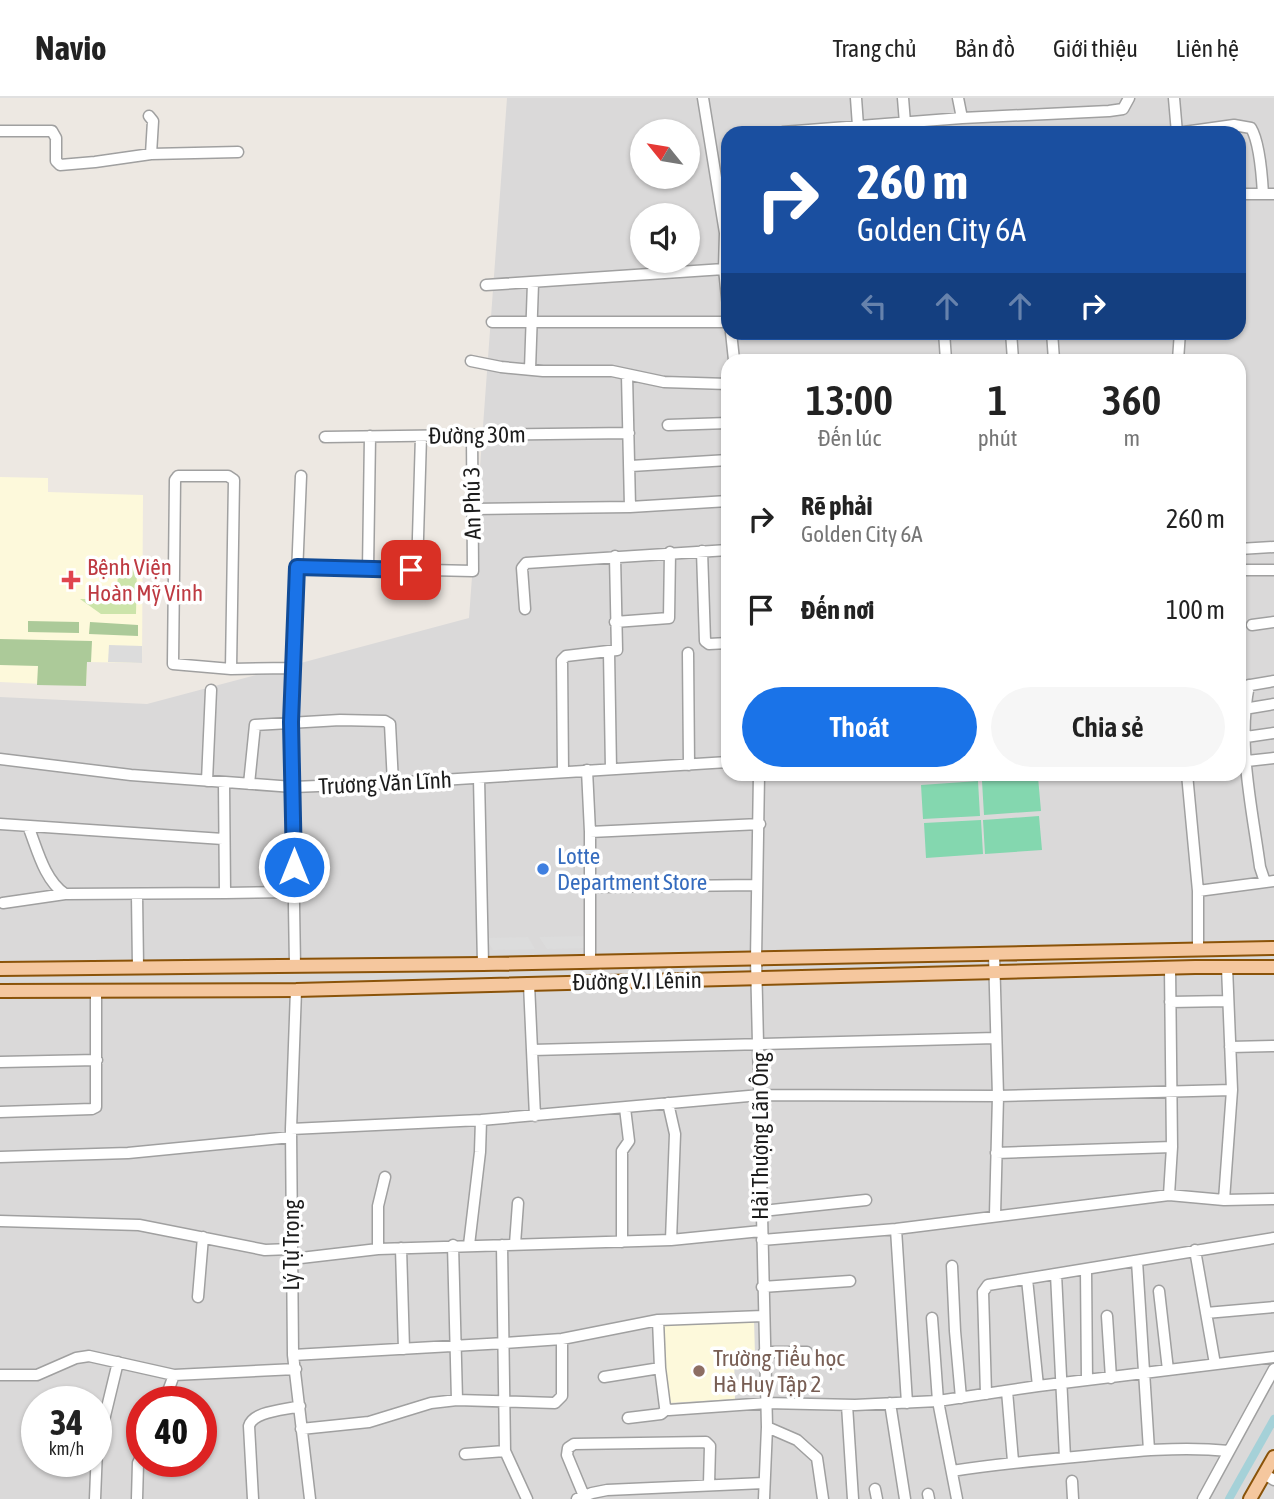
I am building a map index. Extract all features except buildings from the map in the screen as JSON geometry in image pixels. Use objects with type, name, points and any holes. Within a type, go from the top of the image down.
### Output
[{"type":"main road","name":"Đường V.I Lênin","points":[[0,969],[483,964],[1274,948]]},
{"type":"main road","points":[[1110,951],[1110,969]]},
{"type":"main road","points":[[295,967],[296,990]]},
{"type":"main road","name":"Đường V.I Lênin","points":[[0,991],[296,990],[1274,967]]},
{"type":"main road","points":[[1254,1498],[1269,1477],[1274,1457]]},
{"type":"street","points":[[703,98],[721,214]]},
{"type":"street","points":[[856,98],[858,126],[1121,109],[1126,106],[1129,98]]},
{"type":"street","points":[[903,98],[905,122]]},
{"type":"street","points":[[958,98],[962,118]]},
{"type":"street","points":[[1174,98],[1176,126]]},
{"type":"street","points":[[149,116],[153,121],[151,154]]},
{"type":"street","points":[[1246,127],[1254,132],[1268,194],[1246,194]]},
{"type":"street","points":[[0,131],[52,131],[56,138],[56,161],[60,164],[151,154],[238,152]]},
{"type":"street","points":[[486,285],[721,270]]},
{"type":"street","points":[[530,369],[533,283]]},
{"type":"street","points":[[492,323],[721,322]]},
{"type":"street","points":[[471,362],[574,372],[612,371],[664,382],[721,384]]},
{"type":"street","points":[[628,374],[630,507]]},
{"type":"street","points":[[668,425],[721,423]]},
{"type":"street","name":"Đường 30m","points":[[325,437],[629,433]]},
{"type":"street","name":"An Phú 3","points":[[417,571],[473,571],[471,435]]},
{"type":"street","points":[[368,570],[370,436]]},
{"type":"street","points":[[297,567],[417,571],[421,436]]},
{"type":"street","points":[[631,466],[721,460]]},
{"type":"street","points":[[231,669],[234,480],[228,476],[178,476],[175,480],[171,662],[176,666],[231,669],[292,668]]},
{"type":"street","points":[[295,967],[291,722],[301,476]]},
{"type":"street","points":[[473,509],[630,507],[721,500]]},
{"type":"street","points":[[1246,549],[1274,547]]},
{"type":"street","points":[[525,609],[522,568],[525,564],[721,550]]},
{"type":"street","points":[[702,551],[705,641],[709,644],[721,643]]},
{"type":"street","points":[[615,621],[669,618],[670,552]]},
{"type":"street","points":[[563,772],[563,659],[566,656],[615,651],[618,647],[614,556]]},
{"type":"street","points":[[1246,570],[1274,570]]},
{"type":"street","points":[[1252,625],[1274,622]]},
{"type":"street","points":[[609,652],[611,769]]},
{"type":"street","points":[[688,653],[689,765]]},
{"type":"street","points":[[1246,686],[1274,681]]},
{"type":"street","points":[[207,781],[211,690]]},
{"type":"street","points":[[1246,709],[1274,704]]},
{"type":"street","points":[[249,784],[255,725],[340,720],[388,722],[391,725],[393,783]]},
{"type":"street","points":[[1198,891],[1269,882],[1256,842],[1246,737],[1274,733]]},
{"type":"street","points":[[1247,761],[1274,758]]},
{"type":"street","name":"Trương Văn Lĩnh","points":[[0,760],[131,775],[293,787],[721,763]]},
{"type":"street","points":[[587,770],[591,887],[590,961]]},
{"type":"street","points":[[479,778],[483,964]]},
{"type":"street","name":"Hải Thượng Lãn Ông","points":[[759,781],[757,978],[767,1427],[764,1499]]},
{"type":"street","points":[[1188,781],[1198,891],[1198,949]]},
{"type":"street","points":[[224,783],[225,893]]},
{"type":"street","points":[[0,824],[223,839]]},
{"type":"street","points":[[590,832],[760,824]]},
{"type":"street","points":[[28,826],[52,882],[65,894]]},
{"type":"street","points":[[591,887],[757,885]]},
{"type":"street","points":[[3,903],[65,894],[294,892]]},
{"type":"street","points":[[137,895],[138,967]]},
{"type":"street","points":[[994,954],[998,1096],[995,1215]]},
{"type":"street","points":[[1224,1200],[1232,1090],[1227,967]]},
{"type":"street","points":[[1170,968],[1170,1195]]},
{"type":"street","points":[[530,984],[535,1116]]},
{"type":"street","points":[[0,1112],[95,1108],[96,990]]},
{"type":"street","name":"Lý Tự Trọng","points":[[296,990],[291,1133],[293,1355],[310,1499]]},
{"type":"street","points":[[1170,1002],[1228,1000]]},
{"type":"street","points":[[532,1050],[996,1038]]},
{"type":"street","points":[[1230,1047],[1274,1046]]},
{"type":"street","points":[[0,1062],[97,1060]]},
{"type":"street","points":[[0,1157],[128,1153],[291,1133],[535,1116],[761,1095],[998,1096],[1232,1090]]},
{"type":"street","points":[[668,1103],[675,1134],[671,1240]]},
{"type":"street","points":[[622,1242],[622,1151],[629,1141],[625,1108]]},
{"type":"street","points":[[469,1245],[481,1120]]},
{"type":"street","points":[[996,1153],[1172,1147]]},
{"type":"street","points":[[378,1249],[377,1206],[385,1177]]},
{"type":"street","points":[[0,1221],[139,1225],[291,1254],[453,1245],[622,1242],[896,1229],[1170,1195],[1224,1200],[1274,1199]]},
{"type":"street","points":[[762,1211],[866,1200]]},
{"type":"street","points":[[515,1244],[518,1203]]},
{"type":"street","points":[[896,1229],[907,1403]]},
{"type":"street","points":[[198,1297],[203,1237]]},
{"type":"street","points":[[986,1394],[984,1289],[988,1286],[1274,1238]]},
{"type":"street","points":[[453,1245],[457,1400]]},
{"type":"street","points":[[502,1245],[505,1451],[527,1499]]},
{"type":"street","points":[[401,1248],[404,1349]]},
{"type":"street","points":[[1195,1250],[1215,1364]]},
{"type":"street","points":[[1137,1261],[1149,1450]]},
{"type":"street","points":[[952,1266],[954,1331],[961,1398]]},
{"type":"street","points":[[1086,1270],[1087,1380]]},
{"type":"street","points":[[1056,1274],[1065,1458]]},
{"type":"street","points":[[1027,1279],[1038,1386]]},
{"type":"street","points":[[762,1287],[850,1281]]},
{"type":"street","points":[[1159,1291],[1168,1370]]},
{"type":"street","points":[[1206,1313],[1274,1307]]},
{"type":"street","points":[[293,1355],[562,1339],[659,1320],[763,1316]]},
{"type":"street","points":[[1107,1316],[1111,1378]]},
{"type":"street","points":[[932,1318],[938,1402],[957,1499]]},
{"type":"street","points":[[659,1320],[660,1368],[667,1409]]},
{"type":"street","points":[[300,1429],[369,1422],[424,1404],[457,1400],[552,1404],[559,1400],[562,1394],[562,1339]]},
{"type":"street","points":[[764,1352],[807,1352]]},
{"type":"street","points":[[0,1376],[37,1375],[81,1357],[96,1357],[174,1375],[296,1369]]},
{"type":"street","points":[[628,1418],[662,1414],[667,1409],[766,1403],[847,1405],[938,1402],[1038,1386],[1274,1357]]},
{"type":"street","points":[[95,1499],[99,1441],[118,1362]]},
{"type":"street","points":[[604,1377],[660,1368]]},
{"type":"street","points":[[1203,1499],[1274,1369]]},
{"type":"street","points":[[170,1386],[174,1375]]},
{"type":"street","points":[[1007,1391],[1013,1461]]},
{"type":"street","points":[[890,1404],[905,1499]]},
{"type":"street","points":[[847,1405],[853,1499]]},
{"type":"street","points":[[253,1499],[248,1426],[250,1421],[256,1417],[300,1406]]},
{"type":"street","points":[[767,1427],[797,1440],[817,1458],[823,1499]]},
{"type":"street","points":[[709,1484],[710,1446],[706,1442],[574,1444],[568,1448],[567,1455],[581,1497],[607,1490],[764,1483]]},
{"type":"street","points":[[952,1471],[1013,1461],[1149,1450],[1189,1448],[1229,1451]]},
{"type":"street","points":[[465,1454],[505,1451]]},
{"type":"street","points":[[137,1499],[138,1477]]},
{"type":"street","points":[[1072,1481],[1073,1499]]},
{"type":"shaded area","points":[[507,98],[1274,98],[1274,1499],[0,1499],[0,697],[147,704],[469,618]]},
{"type":"shaded area","name":"Bệnh Viện Hoàn Mỹ Vinh","points":[[0,477],[48,478],[48,492],[143,495],[142,663],[87,662],[86,686],[0,682]]},
{"type":"shaded area","points":[[109,645],[142,646],[142,663],[108,662]]},
{"type":"shaded area","points":[[590,936],[590,948],[547,949],[539,937]]},
{"type":"shaded area","points":[[528,937],[535,949],[493,950],[486,938]]},
{"type":"shaded area","name":"Trường Tiểu học Hà Huy Tập 2","points":[[754,1319],[755,1355],[734,1357],[735,1399],[668,1403],[661,1324]]},
{"type":"green space","points":[[118,565],[137,566],[136,614],[101,614],[80,599],[117,599]]},
{"type":"green space","points":[[28,621],[79,622],[79,633],[28,632]]},
{"type":"green space","points":[[90,622],[138,625],[138,636],[89,634]]},
{"type":"green space","points":[[0,639],[92,641],[91,662],[87,662],[86,686],[37,685],[38,666],[0,665]]},
{"type":"green space","points":[[978,781],[980,816],[923,819],[921,785]]},
{"type":"green space","points":[[982,781],[1038,781],[1041,811],[984,815]]},
{"type":"green space","points":[[1039,816],[1042,850],[985,854],[983,820]]},
{"type":"green space","points":[[981,820],[983,854],[926,858],[924,823]]},
{"type":"waterway","points":[[1229,1499],[1274,1419]]},
{"type":"place","name":"Bệnh Viện Hoàn Mỹ Vinh","points":[[71,580]]},
{"type":"place","name":"Lotte Department Store","points":[[543,869]]},
{"type":"place","name":"Trường Tiểu học Hà Huy Tập 2","points":[[699,1371]]},
{"type":"route","points":[[294,867],[291,722],[297,567],[411,570]]}]
